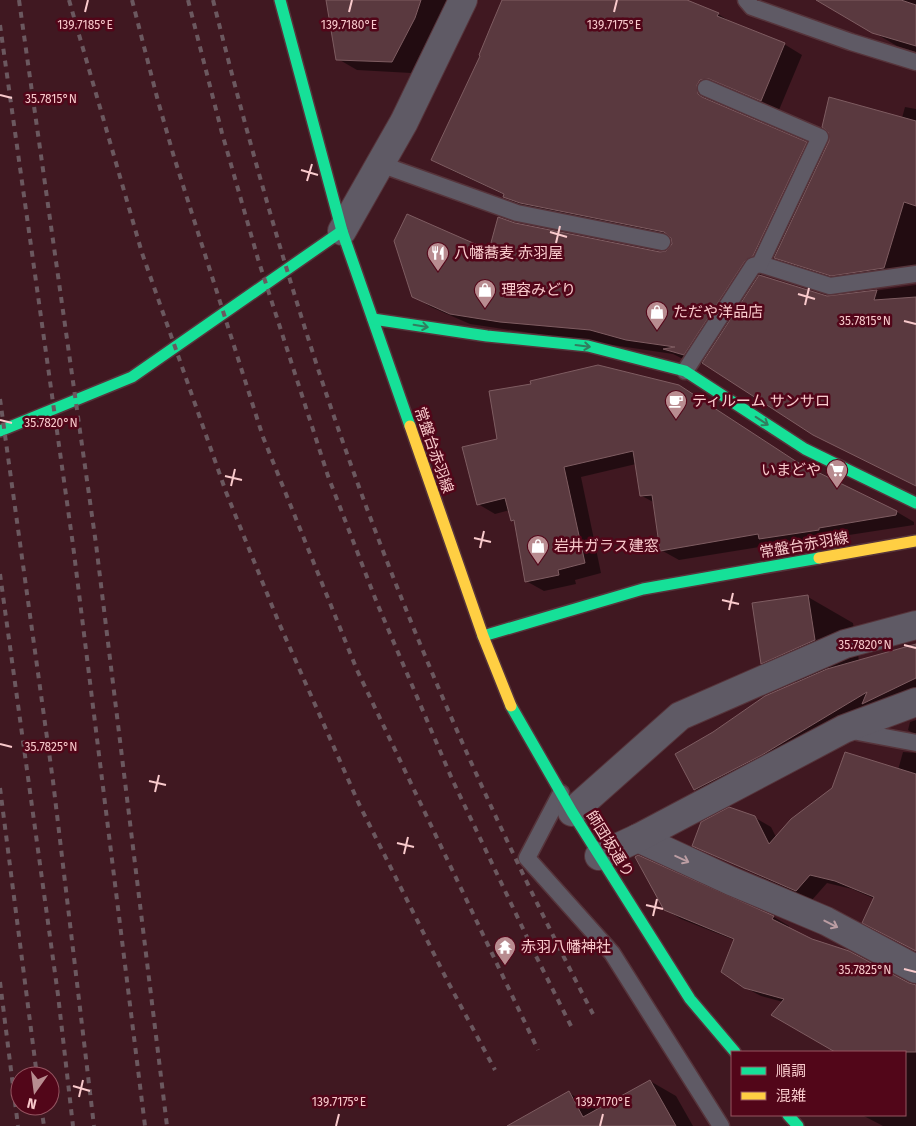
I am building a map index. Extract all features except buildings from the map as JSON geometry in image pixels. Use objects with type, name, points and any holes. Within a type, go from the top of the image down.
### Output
[{"type":"street","name":"常盤台赤羽線","points":[[280,0],[342,231],[483,636],[643,589],[916,542]]},
{"type":"street","points":[[0,431],[132,377],[342,231],[404,122],[463,0]]},
{"type":"street","points":[[373,320],[487,336],[588,346],[685,371],[805,449],[916,504]]},
{"type":"street","points":[[566,802],[680,716],[844,644],[916,625]]},
{"type":"street","name":"師団坂通り","points":[[483,636],[512,709],[566,802],[690,999],[734,1051]]},
{"type":"street","points":[[599,856],[638,838],[844,729],[916,702]]},
{"type":"street","points":[[638,838],[731,881],[826,921],[916,969]]},
{"type":"street","points":[[789,1116],[798,1126]]},
{"type":"lane","points":[[746,0],[752,7],[851,42],[916,62]]},
{"type":"lane","points":[[706,88],[820,137],[760,264]]},
{"type":"lane","points":[[380,164],[517,213],[662,242]]},
{"type":"lane","points":[[685,371],[753,266],[760,264],[830,286],[916,274]]},
{"type":"lane","points":[[844,729],[916,743]]},
{"type":"lane","points":[[566,802],[527,858],[612,953],[721,1126]]},
{"type":"railway","points":[[19,0],[96,544],[167,1126]]},
{"type":"railway","points":[[69,0],[142,253],[226,492],[279,623],[359,804],[448,982],[495,1070]]},
{"type":"railway","points":[[132,0],[174,157],[263,437],[357,670],[538,1050]]},
{"type":"railway","points":[[188,0],[222,133],[258,259],[328,476],[377,603],[452,779],[571,1026]]},
{"type":"railway","points":[[213,0],[252,148],[295,296],[326,393],[383,552],[482,786],[593,1014]]},
{"type":"railway","points":[[0,25],[73,545],[145,1126]]},
{"type":"railway","points":[[0,399],[53,781],[94,1126]]},
{"type":"railway","points":[[0,574],[58,995],[73,1126]]},
{"type":"railway","points":[[0,788],[36,1066]]},
{"type":"railway","points":[[0,982],[18,1126]]},
{"type":"railway","points":[[42,1116],[44,1126]]},
{"type":"traffic: fast","points":[[280,0],[342,231],[410,426]]},
{"type":"traffic: fast","points":[[0,431],[132,377],[342,231]]},
{"type":"traffic: fast","points":[[373,319],[487,336],[588,346],[685,371],[805,449],[916,503]]},
{"type":"traffic: fast","points":[[483,636],[643,589],[819,558]]},
{"type":"traffic: fast","points":[[511,706],[572,812],[690,999],[734,1051]]},
{"type":"traffic: fast","points":[[789,1116],[798,1126]]},
{"type":"traffic: slow","points":[[410,426],[483,636],[511,706]]},
{"type":"traffic: slow","points":[[819,558],[916,541]]},
{"type":"place","name":"八幡蕎麦 赤羽屋","points":[[438,272]]},
{"type":"place","name":"理容みどり","points":[[485,309]]},
{"type":"place","name":"ただや洋品店","points":[[657,331]]},
{"type":"place","name":"ティルーム サンサロ","points":[[676,420]]},
{"type":"place","name":"いまどや","points":[[837,489]]},
{"type":"place","name":"岩井ガラス建窓","points":[[538,565]]},
{"type":"place","name":"赤羽八幡神社","points":[[505,966]]}]
